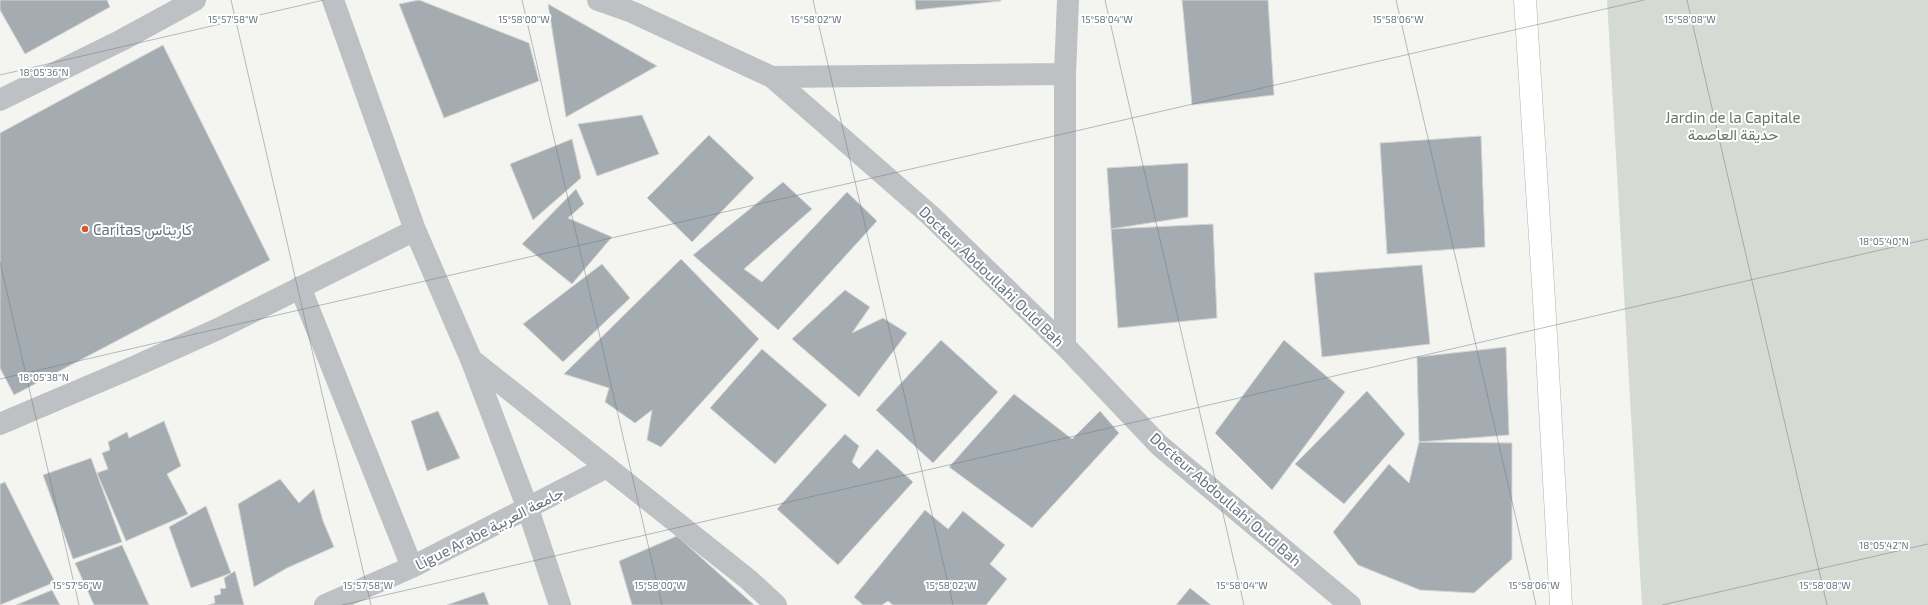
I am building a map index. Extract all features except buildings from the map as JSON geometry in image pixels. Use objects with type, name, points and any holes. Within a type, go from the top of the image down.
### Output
[{"type":"street","points":[[0,100],[122,40],[195,0]]},
{"type":"street","points":[[333,0],[416,230],[471,359],[528,509],[560,605]]},
{"type":"street","name":"Docteur Abdoullahi Ould Bah","points":[[598,0],[632,12],[772,77],[931,216],[1065,346],[1159,445],[1350,605]]},
{"type":"street","points":[[1065,346],[1065,74],[1068,0]]},
{"type":"street","points":[[1525,0],[1561,605]]},
{"type":"street","points":[[772,77],[1065,74]]},
{"type":"street","points":[[0,424],[218,329],[416,230]]},
{"type":"street","points":[[300,287],[412,567]]},
{"type":"street","points":[[471,359],[749,580],[776,605]]},
{"type":"street","name":"Ligue Arabe جامعة العربية","points":[[325,605],[412,567],[528,509],[607,467]]},
{"type":"green space","name":"Jardin de la Capitale حديقة العاصمة","points":[[1607,0],[1928,0],[1928,605],[1642,605]]},
{"type":"place","name":"Caritas كاريتاس","points":[[85,229]]}]
